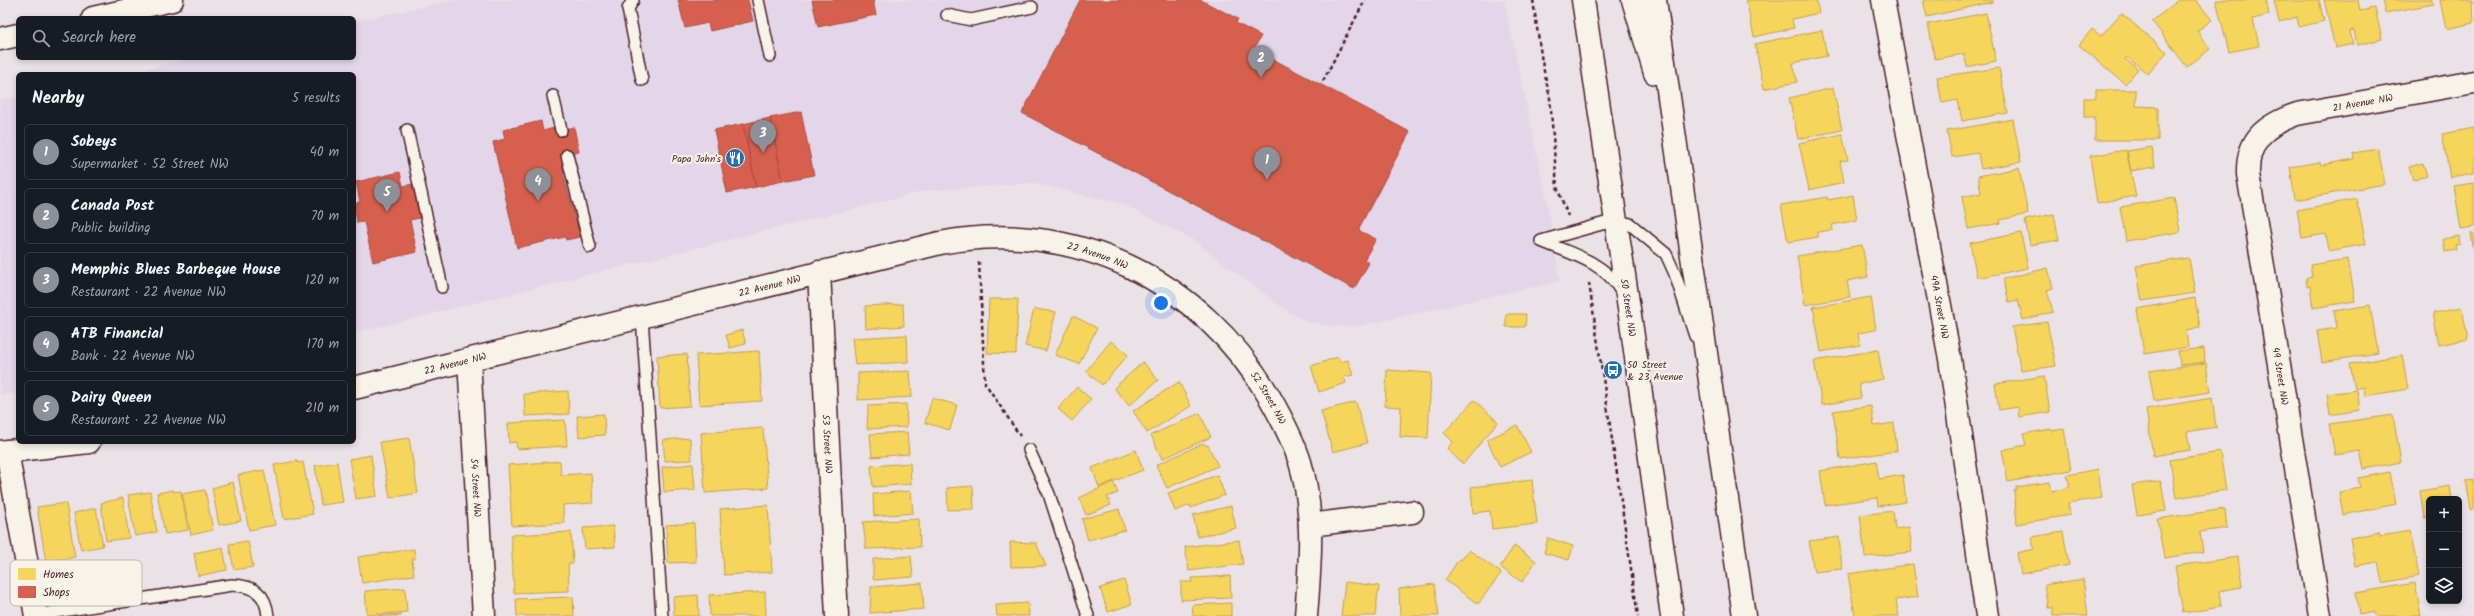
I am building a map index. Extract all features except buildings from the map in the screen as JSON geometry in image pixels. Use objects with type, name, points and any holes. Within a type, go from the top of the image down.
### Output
[{"type":"street","points":[[102,16],[172,0]]},
{"type":"street","name":"50 Street NW","points":[[1583,0],[1629,308],[1672,616]]},
{"type":"street","points":[[1633,0],[1673,126]]},
{"type":"street","points":[[1656,0],[1744,616]]},
{"type":"street","name":"49A Street NW","points":[[1883,0],[1950,359],[1987,616]]},
{"type":"street","points":[[0,39],[16,35]]},
{"type":"street","name":"21 Avenue NW","points":[[2258,137],[2271,126],[2297,114],[2474,82]]},
{"type":"street","name":"49 Street NW","points":[[2258,137],[2251,149],[2248,162],[2248,174],[2320,616]]},
{"type":"street","name":"22 Avenue NW","points":[[356,388],[917,248],[978,237],[1004,236],[1032,239],[1092,252],[1154,280],[1180,296]]},
{"type":"street","name":"53 Street NW","points":[[819,272],[837,616]]},
{"type":"street","name":"52 Street NW","points":[[1180,296],[1211,321],[1232,343],[1251,367],[1282,419],[1300,463],[1310,525],[1306,616]]},
{"type":"street","name":"54 Street NW","points":[[470,360],[484,616]]},
{"type":"street","points":[[25,560],[4,452],[73,444]]},
{"type":"street","points":[[1310,525],[1412,512]]},
{"type":"lane","points":[[633,0],[628,9],[642,80]]},
{"type":"lane","points":[[758,0],[770,56]]},
{"type":"lane","points":[[947,15],[971,20],[1032,7]]},
{"type":"lane","points":[[553,96],[561,130]]},
{"type":"lane","points":[[407,130],[442,287]]},
{"type":"lane","points":[[567,155],[590,247]]},
{"type":"lane","points":[[1629,308],[1614,279],[1592,263],[1541,241],[1616,220],[1630,224],[1649,238],[1666,254],[1675,274],[1710,382]]},
{"type":"lane","points":[[642,317],[662,616]]},
{"type":"lane","points":[[1029,450],[1049,494],[1088,616]]},
{"type":"lane","points":[[142,599],[232,585],[252,588],[259,592],[265,598],[268,616]]},
{"type":"lane","points":[[36,615],[95,606]]},
{"type":"path","points":[[1323,81],[1365,0]]},
{"type":"path","points":[[1533,0],[1542,62],[1550,98],[1558,187],[1573,232]]},
{"type":"path","points":[[978,237],[985,384],[1029,450]]},
{"type":"path","points":[[1582,259],[1589,276],[1588,291],[1619,477],[1638,616]]},
{"type":"shaded area","points":[[456,0],[1504,0],[1547,201],[1560,281],[1360,326],[1331,326],[1308,322],[1291,314],[1193,240],[1122,204],[1033,183],[925,191],[356,333],[356,72],[132,72],[185,60],[356,60],[356,21]]},
{"type":"shaded area","points":[[16,97],[16,393],[0,395],[0,100]]},
{"type":"place","name":"Canada Post","points":[[1261,78]]},
{"type":"place","name":"Memphis Blues Barbeque House","points":[[763,153]]},
{"type":"place","name":"Papa John's","points":[[735,158]]},
{"type":"place","name":"Sobeys","points":[[1267,180]]},
{"type":"place","name":"ATB Financial","points":[[538,201]]},
{"type":"place","name":"Dairy Queen","points":[[387,212]]},
{"type":"place","name":"50 Street & 23 Avenue","points":[[1613,370]]}]
